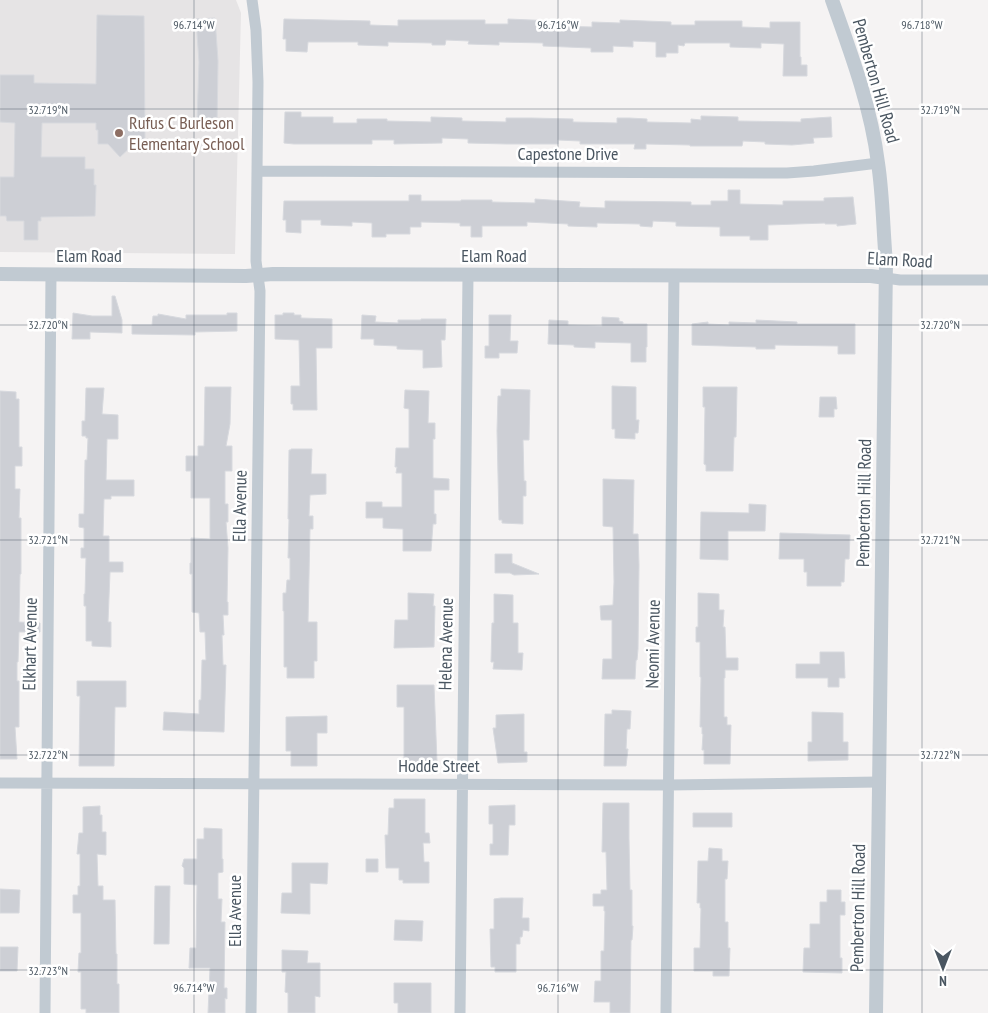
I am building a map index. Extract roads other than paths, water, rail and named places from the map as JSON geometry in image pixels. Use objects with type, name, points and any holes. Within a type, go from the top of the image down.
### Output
[{"type":"street","name":"Ella Avenue","points":[[251,1013],[260,291],[256,261],[258,82],[256,30],[252,0]]},
{"type":"street","name":"Pemberton Hill Road","points":[[832,0],[857,70],[870,116],[878,163],[886,278],[876,1013]]},
{"type":"street","name":"Capestone Drive","points":[[257,171],[786,173],[878,163]]},
{"type":"street","name":"Elam Road","points":[[0,274],[862,276],[900,280],[988,280]]},
{"type":"street","name":"Elkhart Avenue","points":[[45,1013],[52,274]]},
{"type":"street","name":"Helena Avenue","points":[[460,1013],[468,275]]},
{"type":"street","name":"Neomi Avenue","points":[[666,1013],[674,276]]},
{"type":"street","name":"Hodde Street","points":[[0,783],[669,785],[878,782]]},
{"type":"place","name":"Rufus C Burleson Elementary School","points":[[119,133]]}]
